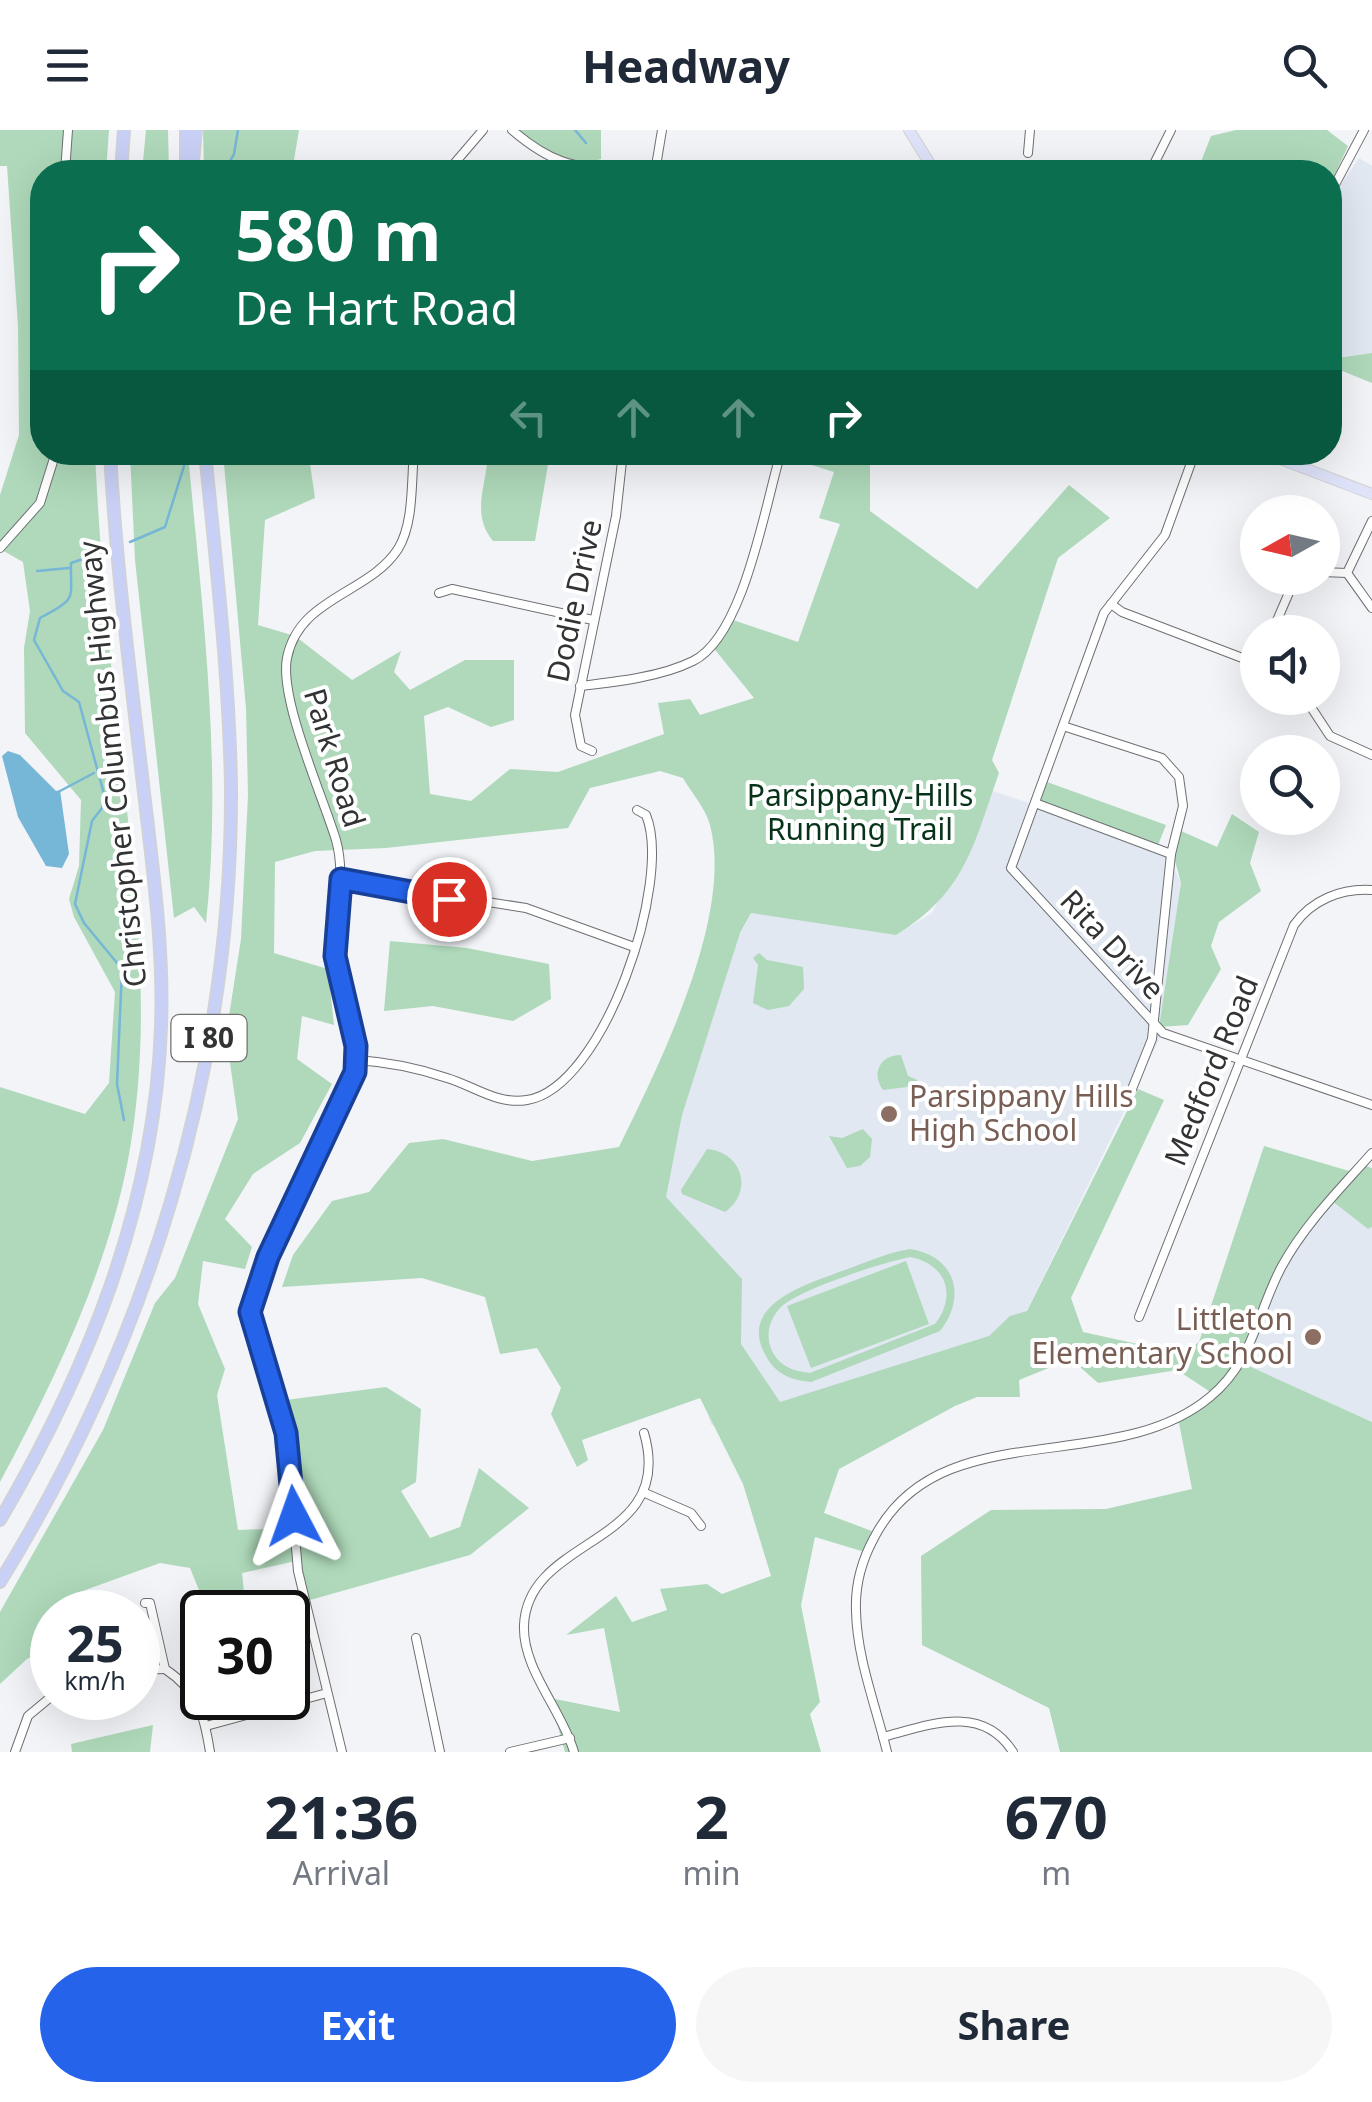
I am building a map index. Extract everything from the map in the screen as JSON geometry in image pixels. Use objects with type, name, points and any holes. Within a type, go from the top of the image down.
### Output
[{"type":"highway","points":[[120,160],[121,130]]},
{"type":"highway","points":[[186,130],[188,160]]},
{"type":"highway","points":[[191,160],[196,130]]},
{"type":"highway","name":"Christopher Columbus Highway","points":[[0,1520],[59,1410],[108,1295],[138,1196],[157,1084],[160,940],[122,616],[111,465]]},
{"type":"highway","name":"I 80","points":[[0,1582],[89,1419],[147,1279],[190,1131],[209,1037],[224,926],[230,787],[226,668],[206,465]]},
{"type":"main road","points":[[909,130],[926,160]]},
{"type":"main road","points":[[1296,465],[1372,494]]},
{"type":"street","points":[[66,160],[68,130]]},
{"type":"street","points":[[457,160],[483,130]]},
{"type":"street","points":[[512,130],[552,160]]},
{"type":"street","points":[[657,160],[662,130]]},
{"type":"street","points":[[1028,153],[1030,130]]},
{"type":"street","points":[[1156,160],[1171,130]]},
{"type":"street","points":[[1342,171],[1364,130]]},
{"type":"street","points":[[0,548],[40,503],[52,465]]},
{"type":"street","name":"Park Road","points":[[342,1752],[298,1571],[286,1433],[250,1312],[262,1271],[351,1086],[356,1060],[335,956],[341,879],[337,844],[292,702],[287,657],[297,632],[316,610],[388,560],[400,545],[408,518],[413,465]]},
{"type":"street","name":"Dodie Drive","points":[[592,750],[581,746],[576,728],[580,686],[616,516],[622,465]]},
{"type":"street","points":[[580,686],[692,662],[714,645],[736,605],[777,465]]},
{"type":"street","points":[[1171,854],[1035,803],[1094,637],[1111,604],[1165,535],[1190,465]]},
{"type":"street","points":[[1347,573],[1372,521]]},
{"type":"street","points":[[1340,573],[1347,573]]},
{"type":"street","points":[[1347,573],[1372,608]]},
{"type":"street","points":[[439,593],[452,589],[593,620]]},
{"type":"street","points":[[1111,604],[1122,612],[1240,657]]},
{"type":"street","points":[[1316,715],[1330,736],[1372,756]]},
{"type":"street","points":[[1064,726],[1172,766],[1184,790],[1171,854],[1154,1023],[1163,1033],[1372,1105]]},
{"type":"street","name":"Rita Drive","points":[[1035,803],[1011,868],[1154,1023],[1152,1039],[1132,1088]]},
{"type":"street","points":[[356,1060],[382,1062],[448,1078],[505,1101],[538,1098],[582,1063],[608,1012],[651,893],[655,854],[646,815],[637,810]]},
{"type":"street","points":[[341,879],[526,908],[634,947]]},
{"type":"street","name":"Medford Road","points":[[1139,1317],[1298,919],[1339,892],[1372,890]]},
{"type":"street","points":[[887,1752],[858,1630],[856,1597],[870,1545],[898,1504],[928,1479],[960,1464],[1134,1436],[1168,1424],[1203,1403],[1247,1354],[1282,1267],[1309,1225],[1372,1154]]},
{"type":"street","points":[[574,1752],[527,1650],[527,1606],[545,1579],[629,1514],[645,1494],[651,1460],[644,1433]]},
{"type":"street","points":[[645,1494],[691,1514],[701,1526]]},
{"type":"street","points":[[416,1638],[440,1752]]},
{"type":"street","points":[[160,1650],[164,1669]]},
{"type":"street","points":[[160,1669],[194,1692],[210,1752]]},
{"type":"street","points":[[206,1726],[327,1693]]},
{"type":"street","points":[[14,1752],[30,1714]]},
{"type":"street","points":[[883,1737],[962,1720],[998,1733],[1013,1752]]},
{"type":"street","points":[[510,1752],[570,1738]]},
{"type":"shaded area","points":[[1359,158],[1372,166],[1372,353],[1342,357],[1342,183]]},
{"type":"shaded area","name":"Parsippany Hills High School","points":[[993,791],[1165,849],[1181,883],[1159,1040],[1013,1339],[757,1434],[711,1425],[634,1163],[671,1065],[751,913],[896,935],[932,913]]},
{"type":"shaded area","name":"Littleton Elementary School","points":[[1332,1201],[1368,1229],[1372,1227],[1372,1422],[1241,1363],[1289,1252]]},
{"type":"green space","points":[[0,130],[109,130],[107,160],[30,160],[30,465],[96,465],[106,614],[138,920],[141,1016],[128,1160],[106,1244],[76,1326],[0,1482],[0,1087],[85,1114],[109,1083],[115,992],[74,917],[69,899],[79,866],[81,800],[25,733],[24,648],[30,611],[23,562],[0,549],[0,495],[19,435],[18,326],[7,166],[0,166]]},
{"type":"green space","points":[[146,130],[168,130],[169,160],[143,160]]},
{"type":"green space","points":[[203,130],[299,130],[294,160],[204,160]]},
{"type":"green space","points":[[514,130],[601,130],[601,159],[561,160]]},
{"type":"green space","points":[[1236,130],[1327,130],[1348,146],[1342,160],[1202,160],[1211,136]]},
{"type":"green space","points":[[1372,353],[1372,383],[1342,371],[1342,357]]},
{"type":"green space","points":[[131,465],[189,465],[211,746],[211,864],[206,923],[194,907],[174,918],[135,560]]},
{"type":"green space","name":"Parsippany-Hills Running Trail","points":[[224,465],[310,465],[315,498],[265,520],[258,625],[295,636],[352,680],[401,651],[394,672],[410,690],[465,660],[514,660],[514,720],[491,727],[448,707],[424,716],[430,794],[471,801],[510,769],[558,772],[664,734],[658,703],[690,699],[700,715],[754,698],[712,646],[730,619],[798,642],[840,524],[819,518],[834,472],[812,465],[870,465],[870,511],[977,589],[1069,485],[1110,518],[1058,558],[992,760],[999,773],[982,823],[964,865],[938,902],[896,935],[751,913],[740,933],[682,1115],[666,1197],[742,1279],[741,1344],[780,1402],[989,1336],[1010,1316],[1027,1311],[1138,1089],[1164,1100],[1071,1298],[1083,1332],[1183,1354],[1199,1342],[1264,1146],[1356,1173],[1363,1165],[1372,1168],[1372,1227],[1368,1229],[1332,1201],[1289,1252],[1242,1363],[1372,1422],[1372,1752],[1060,1752],[1049,1708],[922,1645],[921,1556],[991,1510],[1106,1509],[1192,1489],[1178,1418],[1212,1393],[1177,1370],[1098,1383],[1071,1359],[1019,1380],[1020,1397],[977,1397],[839,1469],[824,1513],[877,1533],[868,1553],[815,1537],[801,1605],[820,1702],[810,1714],[821,1752],[565,1752],[550,1698],[620,1712],[604,1628],[566,1635],[616,1596],[632,1622],[667,1610],[660,1589],[707,1584],[722,1594],[771,1576],[743,1484],[700,1398],[582,1440],[588,1460],[577,1467],[551,1414],[561,1388],[537,1348],[500,1354],[485,1297],[422,1278],[282,1287],[293,1255],[332,1201],[369,1192],[409,1143],[443,1139],[532,1161],[619,1147],[689,989],[712,902],[715,862],[708,819],[683,778],[660,771],[590,788],[568,828],[386,848],[315,851],[275,862],[274,953],[328,969],[334,1025],[302,1016],[297,1059],[332,1084],[300,1143],[253,1174],[225,1219],[252,1247],[245,1269],[203,1261],[198,1304],[225,1369],[217,1395],[238,1530],[293,1528],[278,1401],[386,1387],[421,1409],[416,1482],[401,1491],[430,1538],[460,1527],[479,1468],[529,1508],[470,1555],[310,1600],[310,1590],[301,1590],[296,1561],[242,1573],[244,1590],[199,1590],[190,1568],[160,1563],[85,1590],[30,1590],[30,1657],[0,1684],[0,1612],[103,1430],[155,1303],[175,1278],[238,1119],[226,1035],[241,939],[248,795],[246,708]]},
{"type":"green space","points":[[486,465],[548,465],[535,541],[493,541],[482,520]]},
{"type":"green space","points":[[1047,782],[1166,825],[1158,845],[1040,802]]},
{"type":"green space","points":[[1232,814],[1240,819],[1240,835],[1258,835],[1250,863],[1261,891],[1219,922],[1211,946],[1221,969],[1188,1025],[1159,1027],[1181,883],[1174,857],[1181,831],[1217,847]]},
{"type":"green space","points":[[390,941],[467,948],[549,964],[551,999],[513,1021],[433,1006],[384,1011]]},
{"type":"green space","points":[[759,953],[767,960],[803,967],[804,989],[789,1006],[768,1010],[753,1003],[758,965],[753,958]]},
{"type":"green space","points":[[901,1055],[908,1076],[917,1080],[915,1086],[883,1090],[878,1077],[880,1066],[888,1058]]},
{"type":"green space","points":[[863,1129],[872,1139],[870,1157],[860,1166],[847,1168],[829,1136],[842,1138]]},
{"type":"green space","points":[[707,1149],[729,1157],[740,1174],[739,1194],[725,1212],[682,1194]]},
{"type":"green space","points":[[910,1249],[938,1260],[952,1280],[953,1305],[940,1331],[811,1382],[791,1378],[775,1368],[759,1338],[760,1323],[780,1299],[812,1282]],"holes":[[[910,1257],[940,1274],[947,1292],[935,1324],[810,1373],[788,1367],[775,1356],[769,1328],[776,1313],[789,1301],[881,1265]]]},
{"type":"green space","points":[[906,1261],[929,1324],[811,1368],[787,1306]]},
{"type":"green space","points":[[153,1725],[150,1752],[72,1752],[71,1744]]},
{"type":"water","points":[[8,751],[20,755],[56,791],[60,790],[69,854],[62,868],[46,866],[18,817],[2,756]]},
{"type":"waterway","points":[[231,160],[238,130]]},
{"type":"waterway","points":[[575,130],[586,143]]},
{"type":"waterway","points":[[130,542],[165,527],[184,466]]},
{"type":"waterway","points":[[103,552],[71,563],[70,596],[40,618],[34,640],[63,691],[79,702],[104,794],[102,808],[92,821],[75,904],[84,923],[122,969],[117,1084],[124,1120]]},
{"type":"waterway","points":[[37,571],[69,568]]},
{"type":"waterway","points":[[60,791],[94,773]]},
{"type":"place","name":"Parsippany Hills High School","points":[[889,1114]]},
{"type":"place","name":"Littleton Elementary School","points":[[1313,1337]]},
{"type":"route","points":[[294,1516],[286,1433],[250,1312],[268,1257],[345,1101],[355,1072],[356,1046],[335,956],[341,879],[449,899]]}]
